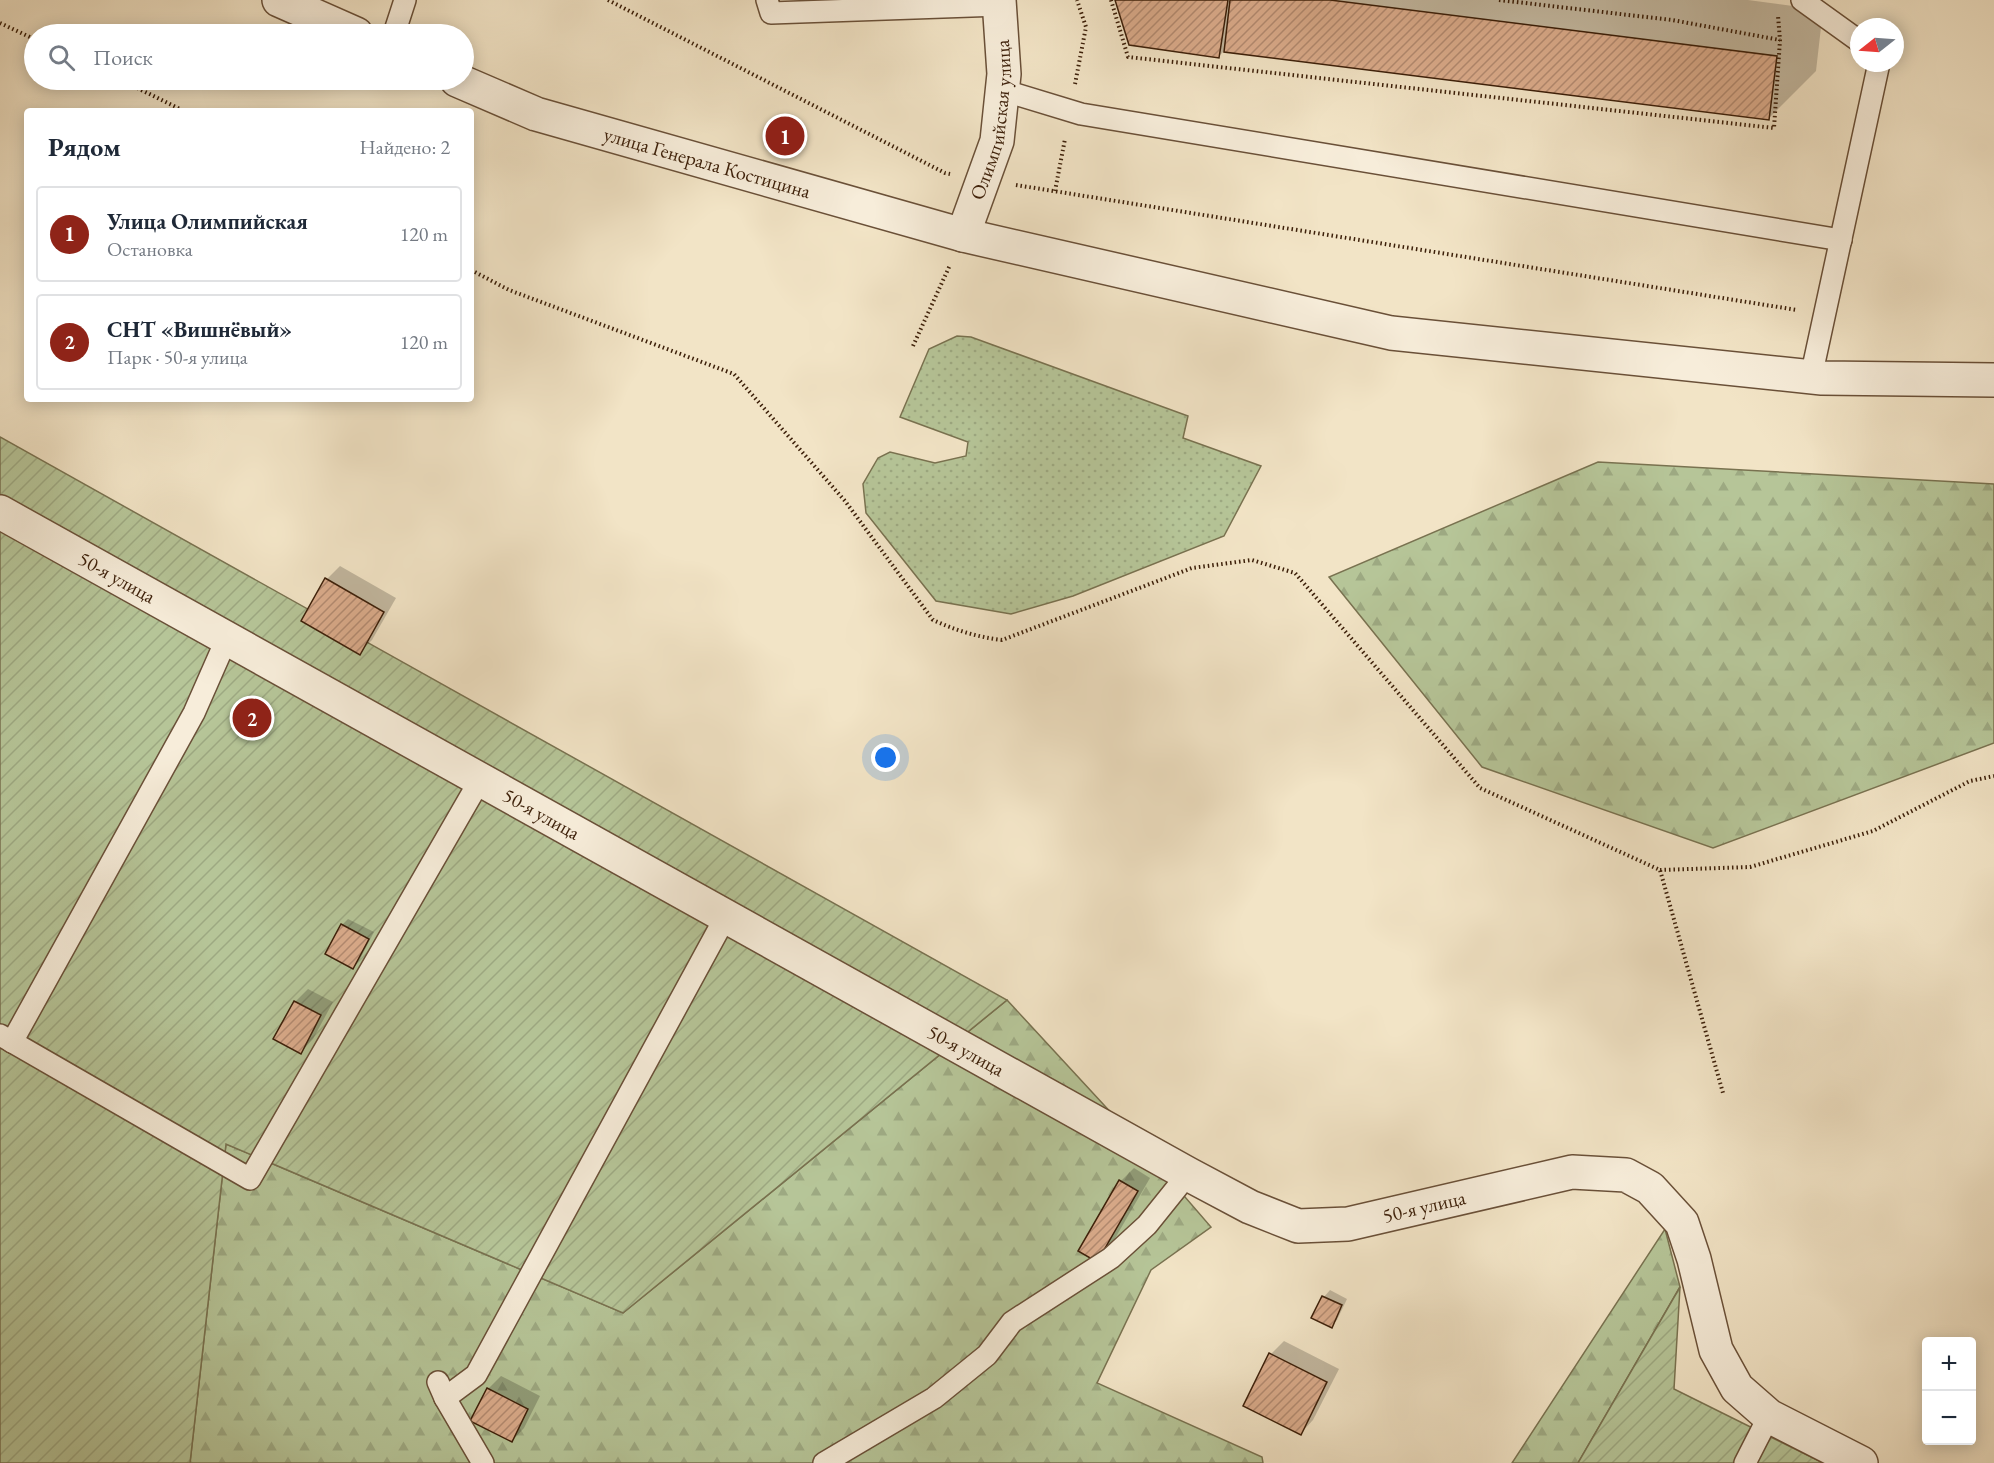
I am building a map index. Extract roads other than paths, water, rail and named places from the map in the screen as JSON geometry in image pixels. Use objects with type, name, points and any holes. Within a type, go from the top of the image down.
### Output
[{"type":"street","points":[[279,0],[333,24]]},
{"type":"street","name":"Олимпийская улица","points":[[963,235],[997,141],[1004,74],[999,2]]},
{"type":"street","name":"улица Генерала Костицина","points":[[474,87],[536,114],[963,235],[1391,333],[1811,376],[1994,380]]},
{"type":"street","name":"50-я улица","points":[[0,512],[1250,1207],[1298,1226],[1348,1224],[1572,1172],[1626,1175],[1650,1188],[1682,1223],[1694,1259],[1716,1350],[1737,1388],[1769,1416],[1861,1463]]},
{"type":"lane","points":[[397,24],[405,0]]},
{"type":"lane","points":[[767,0],[771,13],[999,2]]},
{"type":"lane","points":[[1802,0],[1850,34]]},
{"type":"lane","points":[[1811,376],[1877,72]]},
{"type":"lane","points":[[1002,90],[1081,114],[1840,240]]},
{"type":"lane","points":[[226,638],[194,713],[6,1039],[250,1179],[480,780]]},
{"type":"lane","points":[[483,1463],[441,1390],[476,1375],[726,916]]},
{"type":"lane","points":[[824,1463],[934,1398],[987,1355],[1012,1322],[1118,1251],[1147,1225],[1188,1174]]},
{"type":"lane","points":[[1746,1463],[1769,1416]]},
{"type":"place","name":"Улица Олимпийская","points":[[785,136]]},
{"type":"place","name":"СНТ «Вишнёвый»","points":[[252,718]]}]
